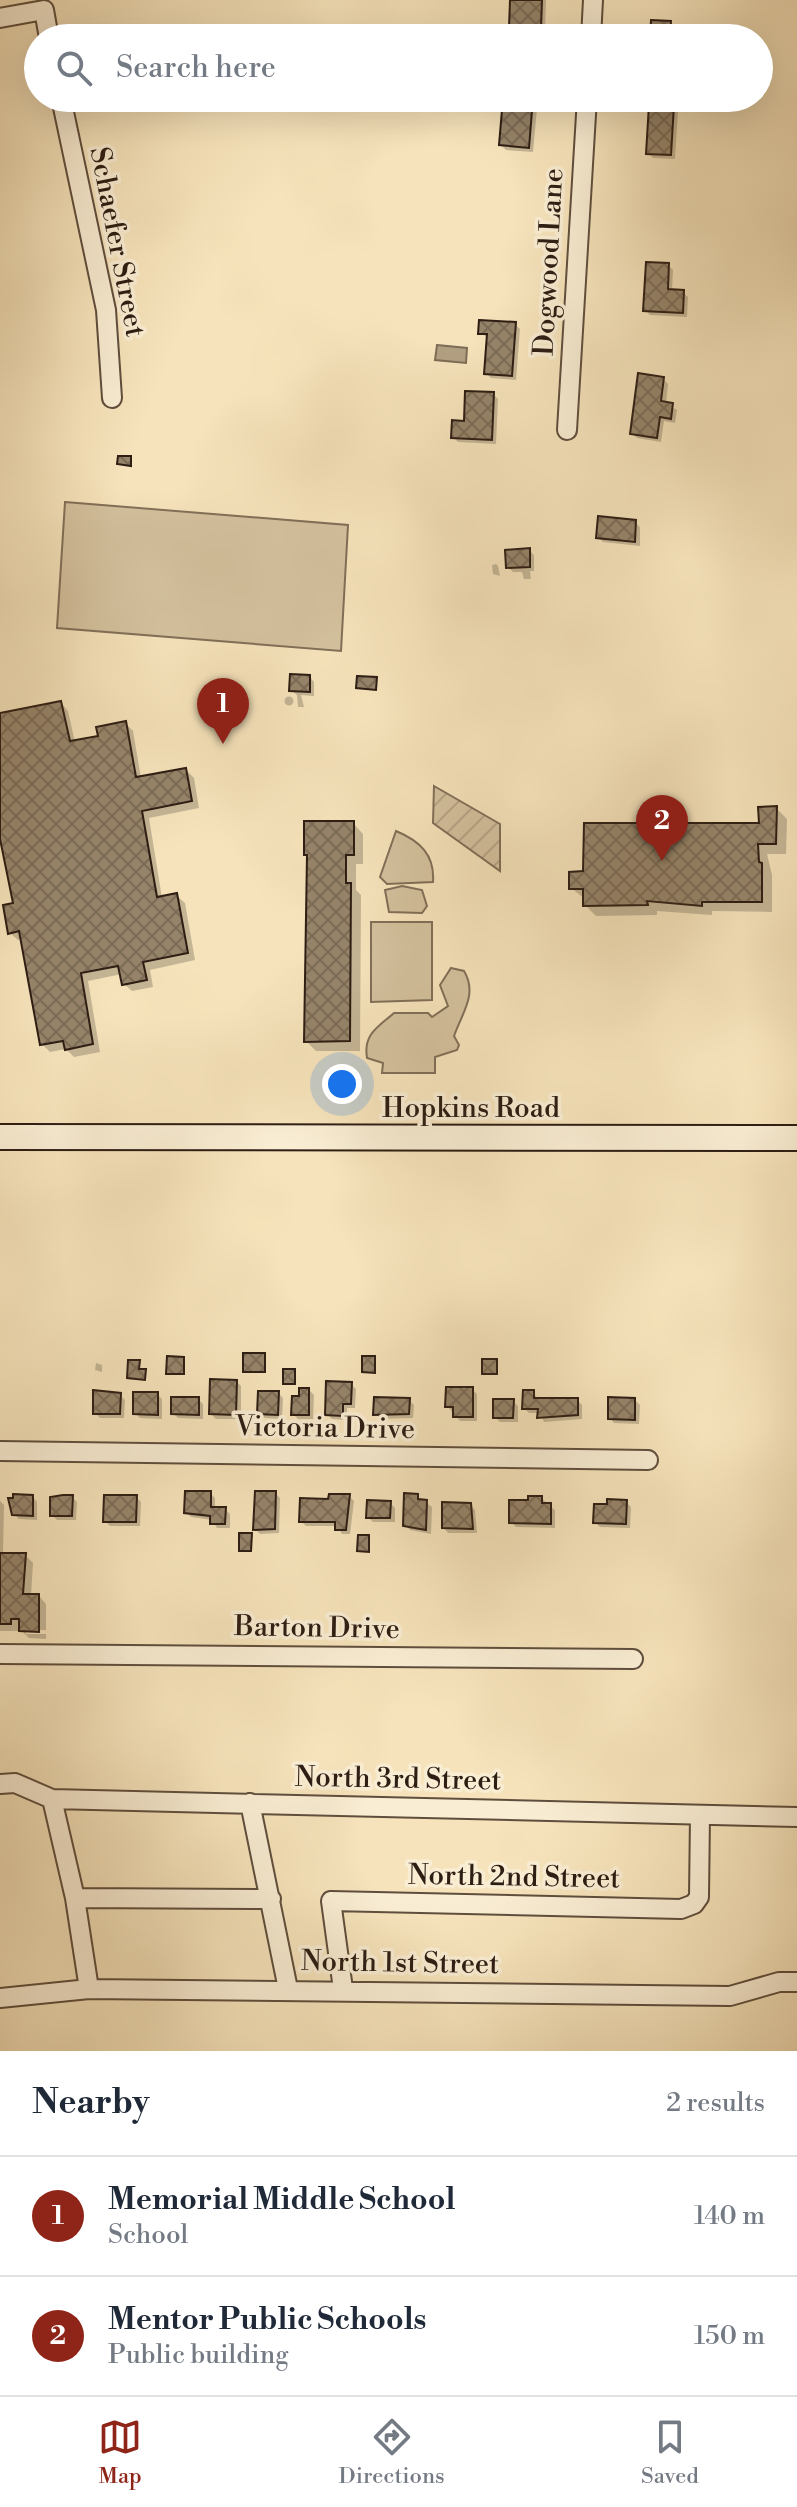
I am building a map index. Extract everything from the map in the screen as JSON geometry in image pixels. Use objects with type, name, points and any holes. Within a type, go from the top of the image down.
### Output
[{"type":"street","points":[[592,24],[593,0]]},
{"type":"street","points":[[0,18],[44,10],[46,24]]},
{"type":"street","name":"Schaefer Street","points":[[64,112],[106,310],[112,398]]},
{"type":"street","name":"Dogwood Lane","points":[[567,430],[586,112]]},
{"type":"street","name":"Hopkins Road","points":[[0,1137],[797,1138]]},
{"type":"street","name":"Victoria Drive","points":[[0,1451],[648,1460]]},
{"type":"street","name":"Barton Drive","points":[[0,1654],[633,1659]]},
{"type":"street","name":"North 3rd Street","points":[[0,1784],[15,1783],[52,1799],[797,1817]]},
{"type":"street","points":[[52,1799],[75,1898],[89,1989]]},
{"type":"street","points":[[250,1803],[288,1989]]},
{"type":"street","name":"North 2nd Street","points":[[343,1989],[331,1901],[681,1909],[694,1904],[699,1897],[700,1815]]},
{"type":"street","points":[[75,1898],[271,1899]]},
{"type":"street","name":"North 1st Street","points":[[0,1998],[89,1989],[343,1989],[730,1996],[779,1982],[797,1982]]},
{"type":"shaded area","points":[[437,345],[467,348],[466,363],[435,360]]},
{"type":"shaded area","points":[[65,502],[348,525],[341,651],[57,628]]},
{"type":"shaded area","points":[[434,786],[500,824],[500,871],[433,823]]},
{"type":"shaded area","points":[[396,831],[424,850],[431,864],[433,882],[387,884],[380,877]]},
{"type":"shaded area","points":[[402,886],[422,890],[427,906],[422,913],[389,912],[385,890]]},
{"type":"shaded area","points":[[371,922],[432,922],[432,1000],[371,1002]]},
{"type":"shaded area","points":[[451,968],[464,971],[469,988],[467,1004],[454,1036],[459,1045],[457,1050],[435,1057],[435,1073],[382,1073],[383,1063],[367,1058],[370,1037],[394,1013],[428,1013],[432,1017],[448,1006],[440,985]]},
{"type":"building","points":[[510,0],[542,0],[541,24],[509,24]]},
{"type":"building","points":[[651,20],[671,21],[671,24],[651,24]]},
{"type":"building","points":[[502,112],[532,112],[529,148],[499,145]]},
{"type":"building","points":[[649,112],[674,112],[671,155],[646,154]]},
{"type":"building","points":[[646,262],[669,263],[668,289],[684,290],[683,313],[643,311]]},
{"type":"building","points":[[479,320],[516,322],[512,376],[484,374],[487,334],[478,334]]},
{"type":"building","points":[[638,373],[664,377],[661,401],[673,403],[671,419],[660,417],[657,438],[630,434]]},
{"type":"building","points":[[465,391],[494,392],[492,440],[451,438],[452,420],[464,421]]},
{"type":"building","points":[[118,456],[131,456],[131,466],[117,464]]},
{"type":"building","points":[[598,516],[636,520],[635,542],[596,538]]},
{"type":"building","points":[[530,548],[530,567],[506,568],[505,550]]},
{"type":"building","points":[[290,674],[310,675],[310,692],[289,691]]},
{"type":"building","points":[[357,676],[377,677],[376,690],[356,688]]},
{"type":"building","points":[[61,701],[70,741],[98,736],[96,727],[126,721],[136,777],[186,768],[192,801],[142,811],[157,897],[177,893],[188,953],[143,962],[147,980],[122,985],[118,966],[81,973],[93,1044],[65,1050],[63,1041],[40,1045],[19,931],[8,934],[3,905],[13,903],[0,839],[0,713]]},
{"type":"building","points":[[777,806],[776,844],[758,844],[759,862],[762,863],[762,902],[702,902],[702,906],[647,901],[648,905],[583,906],[583,889],[569,889],[569,872],[583,871],[584,823],[759,823],[758,807]]},
{"type":"building","points":[[304,821],[354,821],[354,855],[346,855],[346,883],[351,883],[350,1041],[304,1042],[307,855],[304,855]]},
{"type":"building","points":[[243,1353],[265,1353],[265,1372],[243,1372]]},
{"type":"building","points":[[167,1356],[184,1357],[184,1374],[166,1374]]},
{"type":"building","points":[[362,1356],[375,1356],[375,1373],[362,1372]]},
{"type":"building","points":[[482,1359],[497,1359],[497,1374],[482,1374]]},
{"type":"building","points":[[128,1360],[140,1360],[139,1369],[146,1369],[145,1380],[127,1378]]},
{"type":"building","points":[[283,1369],[295,1369],[295,1384],[283,1384]]},
{"type":"building","points":[[210,1379],[237,1380],[236,1415],[209,1414]]},
{"type":"building","points":[[326,1381],[352,1382],[351,1404],[343,1404],[343,1416],[325,1415]]},
{"type":"building","points":[[446,1387],[473,1387],[473,1417],[453,1417],[453,1407],[445,1407]]},
{"type":"building","points":[[299,1388],[309,1388],[309,1415],[291,1415],[292,1396],[299,1396]]},
{"type":"building","points":[[93,1390],[121,1393],[120,1414],[93,1414]]},
{"type":"building","points":[[523,1390],[534,1390],[534,1398],[578,1398],[578,1415],[537,1418],[538,1409],[522,1409]]},
{"type":"building","points":[[258,1391],[279,1391],[278,1415],[257,1414]]},
{"type":"building","points":[[133,1392],[158,1392],[158,1415],[133,1414]]},
{"type":"building","points":[[171,1397],[199,1397],[199,1415],[171,1414]]},
{"type":"building","points":[[374,1397],[410,1398],[409,1414],[373,1415]]},
{"type":"building","points":[[608,1397],[635,1398],[635,1420],[608,1419]]},
{"type":"building","points":[[493,1399],[514,1399],[513,1418],[493,1418]]},
{"type":"building","points":[[185,1491],[211,1491],[211,1507],[226,1507],[225,1524],[210,1524],[210,1516],[184,1513]]},
{"type":"building","points":[[255,1491],[276,1491],[275,1529],[253,1530]]},
{"type":"building","points":[[404,1493],[418,1494],[418,1499],[427,1500],[426,1530],[403,1526]]},
{"type":"building","points":[[13,1494],[33,1495],[33,1516],[12,1515],[8,1498],[13,1498]]},
{"type":"building","points":[[329,1494],[350,1494],[346,1530],[335,1530],[335,1522],[299,1522],[300,1498],[328,1499]]},
{"type":"building","points":[[73,1495],[72,1516],[50,1516],[50,1497]]},
{"type":"building","points":[[104,1495],[137,1495],[136,1522],[103,1522]]},
{"type":"building","points":[[528,1496],[542,1496],[542,1503],[551,1503],[551,1524],[509,1523],[509,1500],[528,1500]]},
{"type":"building","points":[[607,1499],[627,1500],[626,1524],[593,1523],[594,1504],[607,1504]]},
{"type":"building","points":[[367,1500],[391,1501],[390,1518],[366,1518]]},
{"type":"building","points":[[442,1502],[471,1503],[473,1529],[442,1528]]},
{"type":"building","points":[[239,1533],[252,1533],[251,1551],[239,1551]]},
{"type":"building","points":[[358,1535],[369,1535],[369,1552],[357,1551]]},
{"type":"building","points":[[0,1553],[26,1553],[23,1594],[39,1594],[39,1632],[19,1631],[19,1619],[11,1619],[11,1624],[0,1624]]},
{"type":"place","name":"Memorial Middle School","points":[[223,744]]},
{"type":"place","name":"Mentor Public Schools","points":[[662,861]]}]
